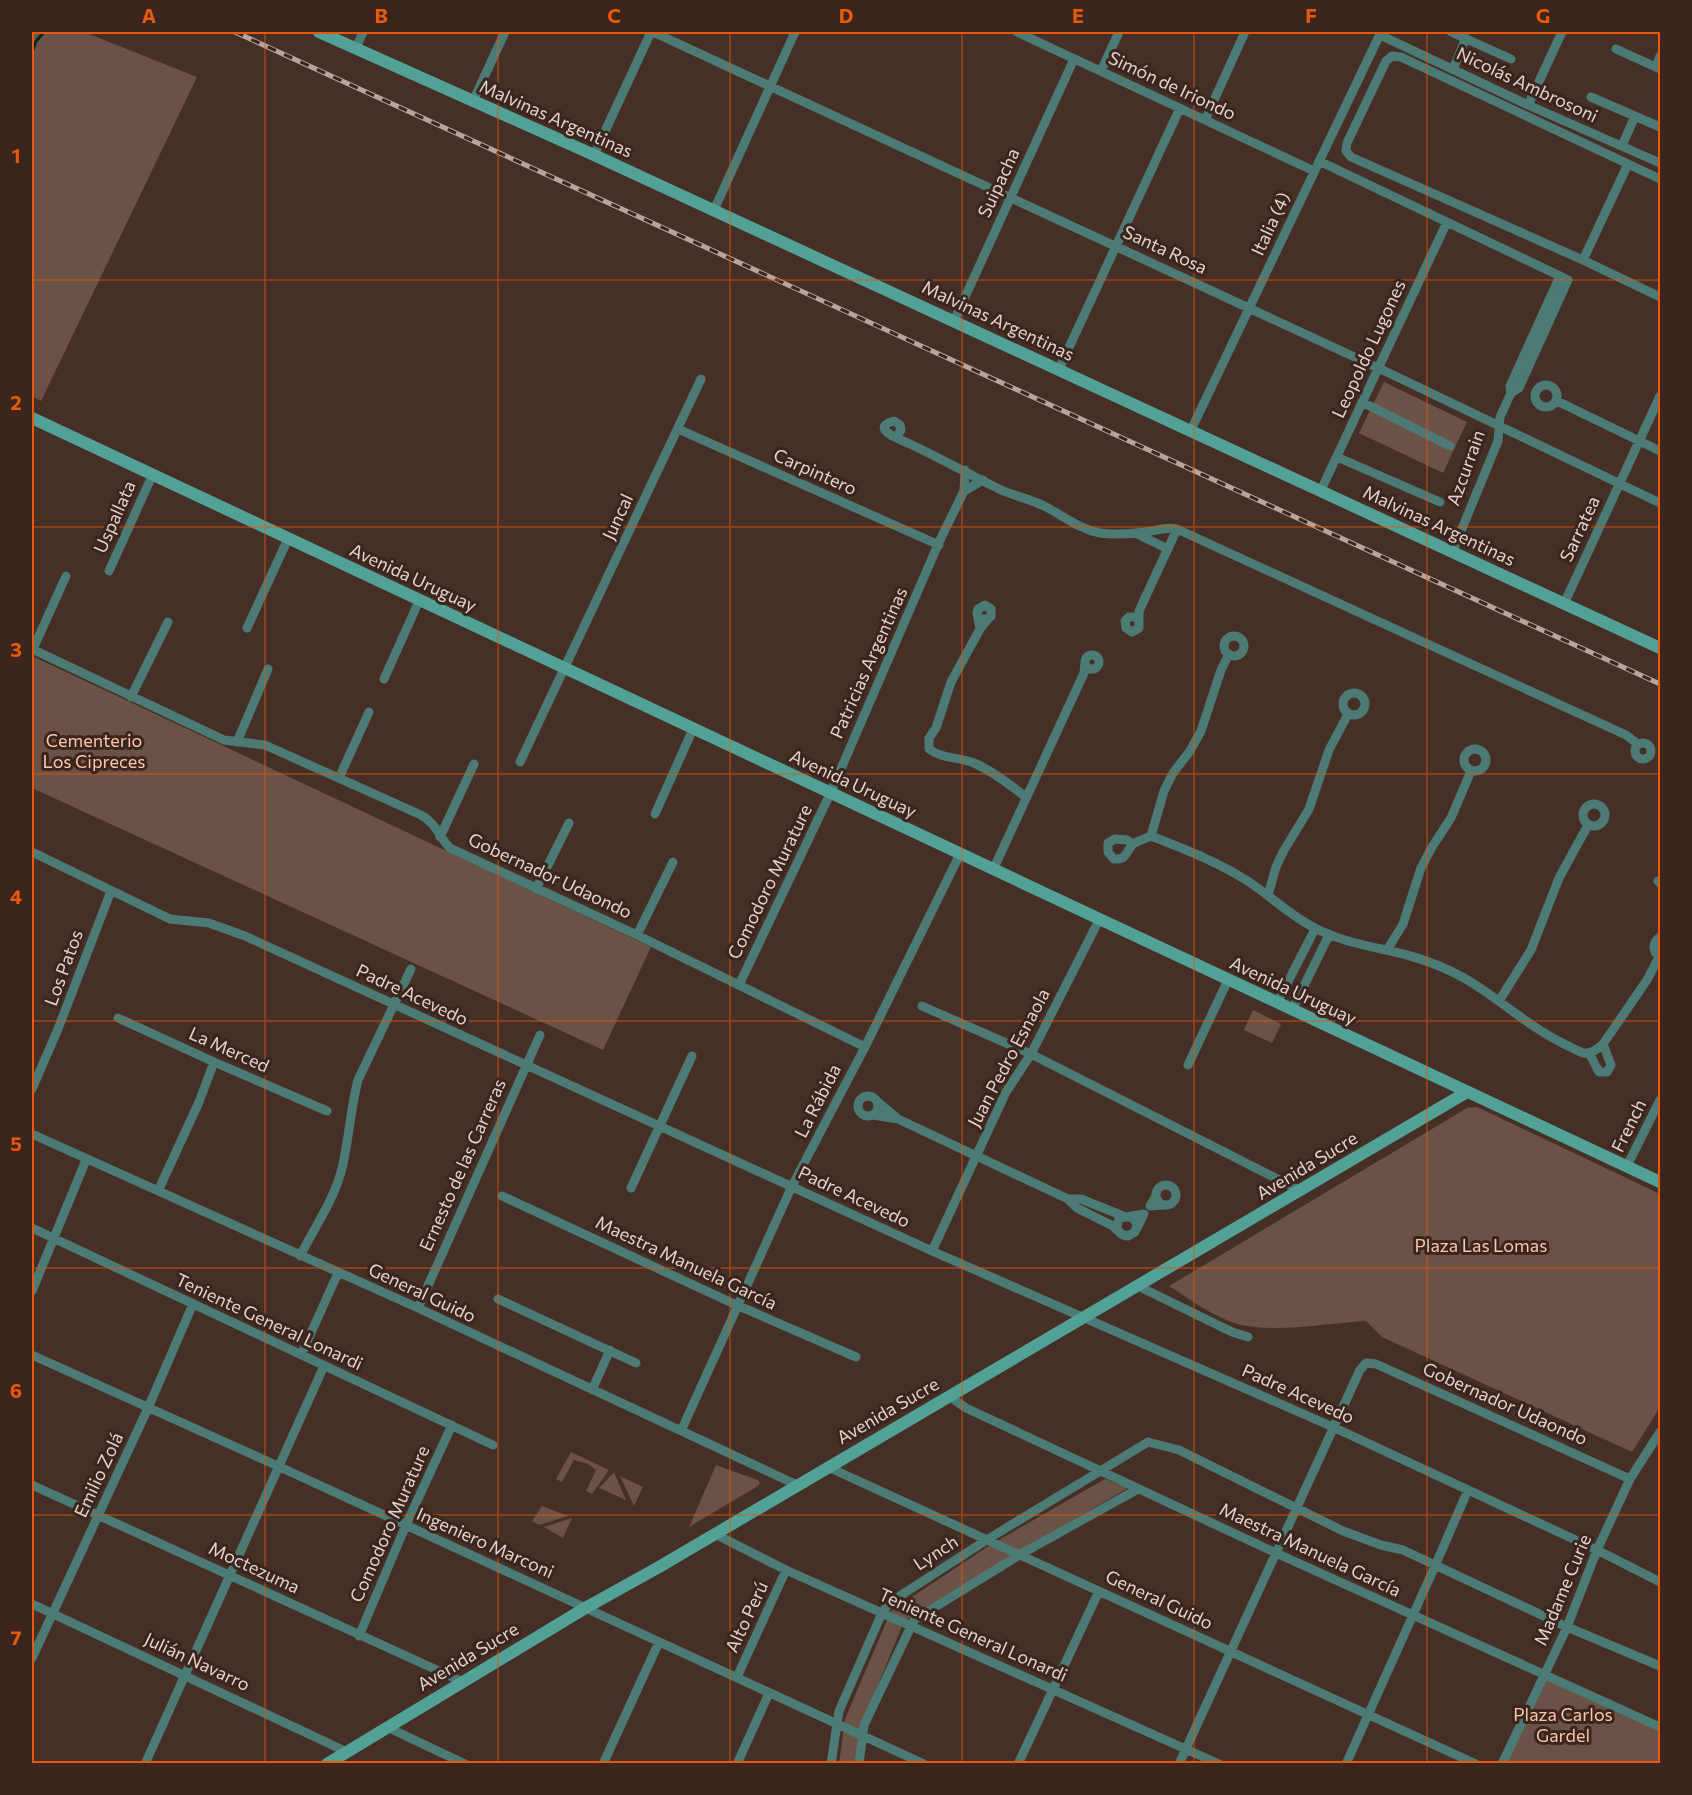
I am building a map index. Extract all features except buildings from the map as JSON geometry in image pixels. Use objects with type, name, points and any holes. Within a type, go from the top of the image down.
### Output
[{"type":"main road","name":"Malvinas Argentinas","points":[[319,32],[714,210],[1660,648]]},
{"type":"main road","name":"Avenida Uruguay","points":[[32,418],[1660,1182]]},
{"type":"main road","name":"Avenida Sucre","points":[[327,1764],[587,1607],[1467,1092]]},
{"type":"street","points":[[356,48],[363,32]]},
{"type":"street","points":[[473,101],[505,32]]},
{"type":"street","points":[[594,155],[652,32]]},
{"type":"street","name":"Santa Rosa","points":[[652,32],[1378,368],[1660,503]]},
{"type":"street","points":[[714,210],[795,32]]},
{"type":"street","name":"Simón de Iriondo","points":[[1017,32],[1314,171]]},
{"type":"street","points":[[1101,71],[1119,32]]},
{"type":"street","points":[[1205,120],[1245,32]]},
{"type":"street","points":[[1451,32],[1511,59]]},
{"type":"street","points":[[1528,105],[1562,32]]},
{"type":"street","name":"Nicolás Ambrosoni","points":[[1380,33],[1528,105],[1660,163]]},
{"type":"street","name":"Italia (4)","points":[[1191,430],[1380,33]]},
{"type":"street","points":[[1453,69],[1466,38]]},
{"type":"street","points":[[1616,49],[1658,68],[1660,56]]},
{"type":"street","points":[[1660,179],[1401,57],[1392,56],[1386,61],[1352,133],[1346,151],[1351,157],[1583,260],[1660,297]]},
{"type":"street","name":"Suipacha","points":[[954,321],[1074,58]]},
{"type":"street","points":[[1591,97],[1660,127]]},
{"type":"street","points":[[1059,369],[1180,108]]},
{"type":"street","points":[[1622,146],[1635,116]]},
{"type":"street","points":[[1319,161],[1447,222]]},
{"type":"street","points":[[1583,260],[1628,164]]},
{"type":"street","name":"Azcurrain","points":[[1447,222],[1564,278],[1510,386],[1511,393],[1498,425],[1498,441],[1452,553]]},
{"type":"street","name":"Leopoldo Lugones","points":[[1321,490],[1447,222]]},
{"type":"street","name":"Juncal","points":[[565,669],[701,379]]},
{"type":"street","name":"Sarratea","points":[[1564,604],[1660,396]]},
{"type":"street","points":[[1557,401],[1660,451]]},
{"type":"street","points":[[1362,402],[1450,446]]},
{"type":"street","points":[[906,442],[900,425],[896,421],[889,422],[886,431],[892,436],[1012,495],[1046,507],[1087,529],[1117,534],[1137,534],[1170,527],[1177,529],[1504,677],[1626,735],[1638,744]]},
{"type":"street","name":"Carpintero","points":[[678,429],[939,545]]},
{"type":"street","points":[[892,436],[897,436],[901,430]]},
{"type":"street","points":[[1337,457],[1440,502]]},
{"type":"street","points":[[964,491],[965,470]]},
{"type":"street","name":"Uspallata","points":[[109,571],[152,476]]},
{"type":"street","points":[[964,491],[983,480]]},
{"type":"street","name":"Patricias Argentinas","points":[[830,794],[964,491]]},
{"type":"street","points":[[1137,616],[1177,529]]},
{"type":"street","points":[[1137,534],[1168,549]]},
{"type":"street","points":[[247,628],[288,539]]},
{"type":"street","points":[[32,649],[66,576]]},
{"type":"street","points":[[384,679],[419,601]]},
{"type":"street","points":[[980,629],[978,616],[981,619],[988,619],[980,629],[951,682],[936,728],[928,743],[929,748],[939,755],[962,759],[982,767],[1026,797]]},
{"type":"street","points":[[131,697],[168,622]]},
{"type":"street","name":"Gobernador Udaondo","points":[[32,649],[224,740],[265,745],[431,820],[440,837],[450,848],[637,935],[865,1047]]},
{"type":"street","points":[[1151,836],[1164,791],[1201,731],[1221,670],[1229,654]]},
{"type":"street","points":[[993,870],[1087,668]]},
{"type":"street","points":[[237,742],[268,669]]},
{"type":"street","points":[[520,762],[565,669]]},
{"type":"street","points":[[339,778],[369,712]]},
{"type":"street","points":[[1268,895],[1276,867],[1310,809],[1329,750],[1348,714]]},
{"type":"street","points":[[655,814],[693,729]]},
{"type":"street","points":[[440,837],[474,764]]},
{"type":"street","points":[[1387,950],[1402,924],[1421,868],[1451,818],[1471,771]]},
{"type":"street","name":"Comodoro Murature","points":[[739,985],[830,794]]},
{"type":"street","points":[[536,889],[569,823]]},
{"type":"street","points":[[1499,1001],[1534,944],[1559,878],[1588,825]]},
{"type":"street","points":[[1133,844],[1151,836],[1217,863],[1268,895],[1315,929],[1362,946],[1387,950],[1451,972],[1480,987],[1549,1037],[1583,1053],[1593,1052],[1602,1044],[1647,980],[1660,957],[1654,948],[1656,940],[1660,937]]},
{"type":"street","name":"Padre Acevedo","points":[[32,852],[170,919],[209,922],[226,928],[932,1251],[1333,1427],[1597,1550],[1660,1582]]},
{"type":"street","name":"La Rábida","points":[[681,1431],[792,1186],[865,1047],[960,854]]},
{"type":"street","points":[[637,935],[673,862]]},
{"type":"street","name":"Los Patos","points":[[32,1089],[58,1029],[111,891]]},
{"type":"street","name":"Juan Pedro Esnaola","points":[[932,1251],[1006,1092],[1031,1054],[1099,920]]},
{"type":"street","points":[[1277,1003],[1315,929]]},
{"type":"street","points":[[1292,1010],[1329,935]]},
{"type":"street","points":[[300,1256],[333,1192],[341,1171],[358,1080],[411,969]]},
{"type":"street","points":[[1188,1065],[1228,980]]},
{"type":"street","points":[[922,1006],[1031,1054],[1301,1191]]},
{"type":"street","name":"La Merced","points":[[118,1018],[327,1111]]},
{"type":"street","name":"Ernesto de las Carreras","points":[[418,1308],[540,1035]]},
{"type":"street","points":[[1588,1053],[1599,1072],[1607,1072],[1611,1060],[1602,1044]]},
{"type":"street","points":[[631,1188],[692,1056]]},
{"type":"street","points":[[158,1191],[199,1102],[214,1062]]},
{"type":"street","points":[[898,1119],[862,1114],[858,1104],[862,1097],[869,1095],[898,1119],[1068,1199],[1077,1208],[1113,1226],[1120,1234],[1128,1236],[1135,1232],[1147,1210],[1156,1196],[1158,1189],[1169,1185],[1175,1190],[1177,1194],[1174,1202],[1167,1206],[1163,1205],[1147,1210],[1128,1216],[1117,1222],[1117,1230]]},
{"type":"street","name":"French","points":[[1628,1166],[1660,1100]]},
{"type":"street","points":[[873,1115],[878,1109],[878,1102]]},
{"type":"street","name":"General Guido","points":[[32,1134],[418,1308],[797,1485]]},
{"type":"street","points":[[32,1291],[86,1160]]},
{"type":"street","name":"Maestra Manuela García","points":[[502,1196],[856,1358]]},
{"type":"street","points":[[1156,1196],[1163,1205]]},
{"type":"street","points":[[1068,1199],[1081,1199],[1128,1216],[1135,1220],[1137,1228]]},
{"type":"street","name":"Teniente General Lonardi","points":[[32,1228],[493,1445]]},
{"type":"street","points":[[301,1355],[338,1273]]},
{"type":"street","points":[[1138,1286],[1232,1332],[1248,1337]]},
{"type":"street","points":[[498,1299],[636,1363]]},
{"type":"street","name":"Emilio Zolá","points":[[32,1658],[148,1408],[193,1304]]},
{"type":"street","points":[[592,1390],[610,1350]]},
{"type":"street","name":"Ingeniero Marconi","points":[[32,1355],[587,1607],[924,1764]]},
{"type":"street","name":"Gobernador Udaondo","points":[[1333,1427],[1360,1370],[1366,1363],[1376,1364],[1630,1479]]},
{"type":"street","points":[[145,1764],[324,1366]]},
{"type":"street","name":"Maestra Manuela García","points":[[949,1396],[966,1408],[1138,1489],[1660,1727]]},
{"type":"street","name":"Comodoro Murature","points":[[359,1636],[452,1425]]},
{"type":"street","points":[[1179,1764],[1333,1427]]},
{"type":"street","name":"Madame Curie","points":[[1502,1764],[1567,1627],[1597,1550],[1630,1479],[1660,1432]]},
{"type":"street","name":"Lynch","points":[[831,1764],[836,1723],[882,1613],[895,1599],[988,1539],[1148,1442],[1164,1444],[1179,1450],[1296,1509]]},
{"type":"street","name":"General Guido","points":[[828,1467],[1476,1764]]},
{"type":"street","name":"Moctezuma","points":[[32,1485],[463,1682]]},
{"type":"street","points":[[858,1764],[864,1725],[910,1626],[919,1616],[1021,1554],[1138,1489]]},
{"type":"street","points":[[1346,1764],[1468,1490]]},
{"type":"street","points":[[1296,1509],[1343,1531],[1381,1545],[1403,1550],[1567,1627],[1660,1666]]},
{"type":"street","name":"Teniente General Lonardi","points":[[715,1534],[786,1570],[1219,1764]]},
{"type":"street","name":"Alto Perú","points":[[737,1677],[786,1570]]},
{"type":"street","points":[[1018,1764],[1099,1591]]},
{"type":"street","name":"Julián Navarro","points":[[32,1604],[347,1752]]},
{"type":"street","points":[[603,1764],[659,1641]]},
{"type":"street","points":[[737,1764],[769,1693]]},
{"type":"street","points":[[387,1727],[465,1764]]},
{"type":"green space","points":[[32,32],[84,32],[197,77],[41,401],[32,396]]},
{"type":"green space","points":[[1384,382],[1467,422],[1443,473],[1359,433]]},
{"type":"green space","name":"Cementerio Los Cipreces","points":[[32,656],[651,947],[603,1050],[32,788]]},
{"type":"green space","points":[[1253,1010],[1281,1024],[1272,1043],[1244,1030]]},
{"type":"green space","name":"Plaza Las Lomas","points":[[1477,1107],[1660,1194],[1660,1407],[1632,1452],[1382,1337],[1366,1321],[1291,1328],[1247,1326],[1216,1315],[1169,1286],[1467,1108]]},
{"type":"green space","points":[[571,1452],[609,1470],[592,1494],[586,1491],[596,1470],[588,1464],[574,1460],[562,1482],[556,1479]]},
{"type":"green space","points":[[716,1465],[758,1480],[760,1483],[689,1527]]},
{"type":"green space","points":[[614,1472],[626,1500],[599,1488]]},
{"type":"green space","points":[[620,1476],[643,1487],[634,1506]]},
{"type":"green space","points":[[1105,1479],[1128,1488],[904,1621],[861,1727],[856,1763],[839,1764],[845,1719],[891,1611],[990,1545]]},
{"type":"green space","points":[[542,1506],[568,1516],[539,1525],[532,1521]]},
{"type":"green space","points":[[572,1518],[563,1538],[544,1527]]},
{"type":"green space","name":"Plaza Carlos Gardel","points":[[1544,1674],[1660,1727],[1660,1763],[1502,1764]]},
{"type":"waterway","points":[[32,46],[44,32]]},
{"type":"waterway","points":[[32,52],[35,44]]},
{"type":"railway","points":[[235,32],[1660,684]]}]
